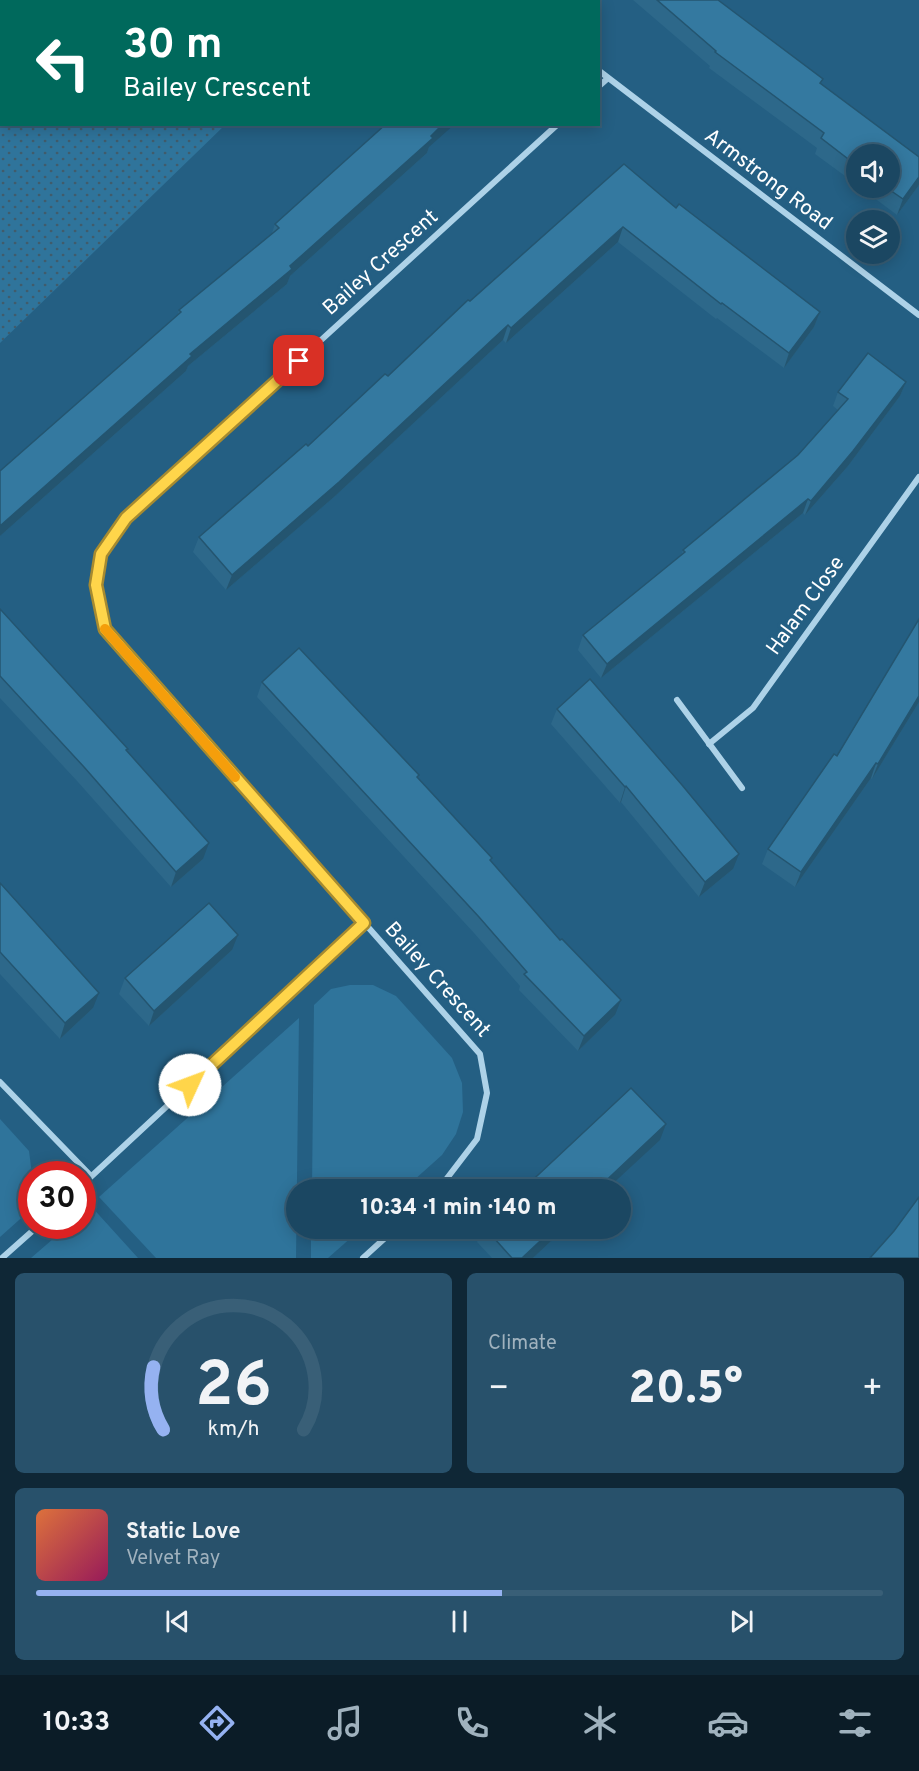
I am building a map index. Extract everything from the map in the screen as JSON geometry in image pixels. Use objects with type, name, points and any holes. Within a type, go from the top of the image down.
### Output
[{"type":"street","name":"Armstrong Road","points":[[600,72],[919,315]]},
{"type":"street","points":[[600,85],[608,79]]},
{"type":"street","name":"Bailey Crescent","points":[[446,1179],[477,1139],[487,1093],[480,1054],[105,629],[96,585],[101,554],[126,518],[556,126]]},
{"type":"street","name":"Halam Close","points":[[709,744],[753,708],[919,477]]},
{"type":"street","points":[[677,700],[742,788]]},
{"type":"street","name":"Bailey Crescent","points":[[96,1171],[364,923]]},
{"type":"street","points":[[0,1082],[76,1161]]},
{"type":"street","points":[[2,1258],[23,1239]]},
{"type":"street","points":[[363,1258],[384,1239]]},
{"type":"shaded area","points":[[0,126],[224,126],[0,343]]},
{"type":"shaded area","points":[[350,985],[373,985],[396,996],[452,1058],[462,1083],[463,1112],[456,1134],[442,1155],[415,1179],[312,1179],[314,1005],[331,989]]},
{"type":"shaded area","points":[[299,1018],[297,1179],[286,1179],[286,1239],[296,1239],[296,1258],[156,1258],[99,1197]]},
{"type":"shaded area","points":[[0,1119],[29,1151],[30,1161],[18,1161],[18,1221],[0,1237]]},
{"type":"shaded area","points":[[96,1212],[138,1258],[31,1258],[53,1239],[96,1239]]},
{"type":"shaded area","points":[[311,1239],[350,1239],[328,1258],[311,1258]]},
{"type":"building","points":[[657,0],[718,0],[823,79],[820,83],[919,157],[919,177],[903,199],[900,197],[900,144],[846,144],[846,157],[821,138],[824,133],[716,51]]},
{"type":"building","points":[[384,126],[441,126],[431,136],[433,138],[290,266],[292,269],[190,354],[192,356],[0,526],[0,471],[181,312],[179,310],[279,228],[275,224]]},
{"type":"building","points":[[624,164],[676,208],[679,204],[820,312],[789,353],[721,304],[623,227],[511,328],[508,325],[339,482],[232,575],[199,537],[306,444],[308,446],[385,374],[388,376],[468,300],[470,301]]},
{"type":"building","points":[[868,353],[906,382],[853,451],[811,501],[808,499],[607,664],[583,635],[685,552],[683,550],[798,455],[848,399],[838,392]]},
{"type":"building","points":[[0,609],[128,749],[126,750],[209,843],[176,872],[0,676]]},
{"type":"building","points":[[919,619],[919,696],[878,764],[876,763],[801,872],[768,849],[834,754],[837,756]]},
{"type":"building","points":[[299,648],[419,775],[417,777],[492,858],[490,860],[560,940],[562,939],[621,1000],[584,1036],[524,974],[527,972],[479,917],[262,682]]},
{"type":"building","points":[[590,679],[739,854],[705,882],[626,786],[557,709]]},
{"type":"building","points":[[0,883],[99,993],[65,1023],[0,952]]},
{"type":"building","points":[[209,903],[238,935],[154,1011],[125,978]]},
{"type":"building","points":[[631,1088],[666,1124],[608,1179],[534,1179]]},
{"type":"building","points":[[919,1197],[919,1258],[870,1258],[894,1231]]},
{"type":"building","points":[[495,1239],[542,1239],[522,1258],[512,1258]]},
{"type":"slow traffic","points":[[105,629],[235,777]]},
{"type":"route","points":[[190,1085],[364,923],[105,629],[96,585],[101,554],[126,518],[299,361]]}]
